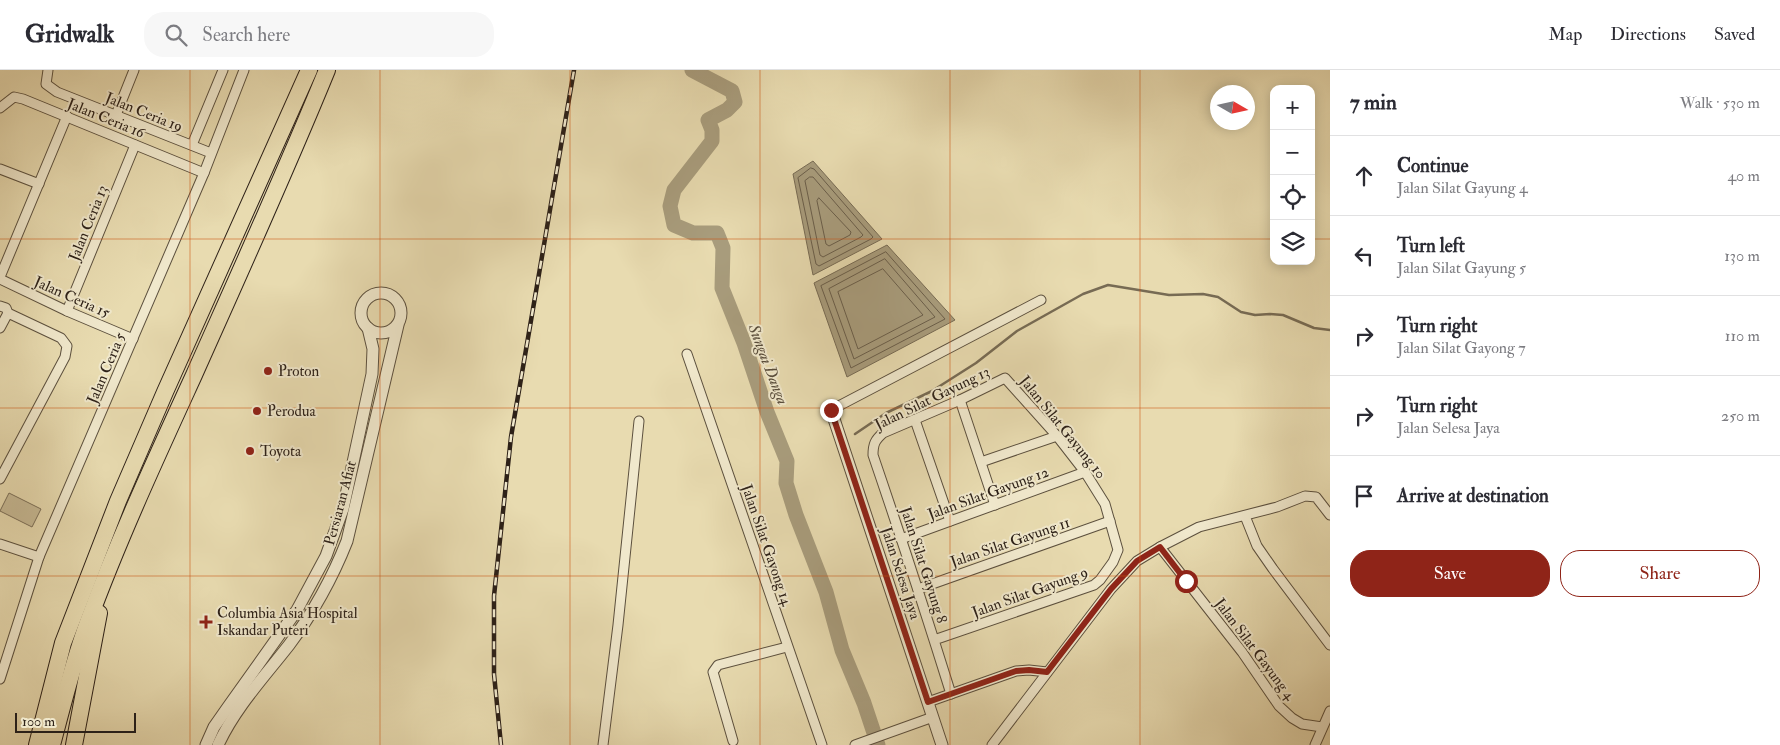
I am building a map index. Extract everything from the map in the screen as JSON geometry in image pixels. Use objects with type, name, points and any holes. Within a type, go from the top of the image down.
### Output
[{"type":"highway","points":[[37,745],[63,643],[118,501],[309,70]]},
{"type":"highway","points":[[52,745],[87,622],[138,499],[294,149],[327,70]]},
{"type":"highway","points":[[74,745],[93,652],[103,584]]},
{"type":"street","name":"Jalan Ceria 19","points":[[48,70],[46,84],[51,89],[211,153]]},
{"type":"street","points":[[116,115],[134,70]]},
{"type":"street","points":[[192,145],[223,70]]},
{"type":"street","name":"Jalan Ceria 5","points":[[0,679],[39,557],[204,173],[244,70]]},
{"type":"street","name":"Jalan Ceria 16","points":[[0,108],[10,99],[19,97],[204,173]]},
{"type":"street","points":[[0,278],[67,116]]},
{"type":"street","name":"Jalan Ceria 13","points":[[67,311],[136,145]]},
{"type":"street","points":[[0,169],[39,184]]},
{"type":"street","name":"Jalan Ceria 15","points":[[0,278],[67,311],[133,339]]},
{"type":"street","name":"Persiaran Afiat","points":[[206,745],[219,721],[297,610],[326,556],[343,509],[374,364],[368,328],[361,317],[361,310],[367,298],[379,292],[392,295],[397,300],[402,312],[347,541],[335,572],[319,600],[289,644],[226,728],[218,745]]},
{"type":"street","points":[[831,410],[1041,300]]},
{"type":"street","points":[[0,306],[6,308],[8,313],[61,338],[68,346],[65,357],[0,479]]},
{"type":"street","points":[[0,328],[8,313]]},
{"type":"street","points":[[368,328],[380,333],[387,332],[398,325]]},
{"type":"street","name":"Jalan Silat Gayong 14","points":[[687,354],[822,745]]},
{"type":"street","name":"Jalan Silat Gayung 13","points":[[873,444],[883,433],[960,400],[1005,378]]},
{"type":"street","name":"Jalan Silat Gayung 10","points":[[1005,378],[1085,472],[1105,504],[1118,550]]},
{"type":"street","points":[[960,400],[995,505]]},
{"type":"street","name":"Jalan Selesa Jaya","points":[[831,410],[942,745]]},
{"type":"street","points":[[915,420],[950,521]]},
{"type":"street","points":[[603,745],[618,625],[639,422]]},
{"type":"street","points":[[981,462],[1056,436]]},
{"type":"street","name":"Jalan Silat Gayung 8","points":[[873,444],[873,455],[918,588],[951,694]]},
{"type":"street","name":"Jalan Silat Gayung 12","points":[[901,539],[1085,472]]},
{"type":"street","points":[[992,745],[1111,589],[1137,561],[1199,527],[1277,507],[1305,496],[1316,497],[1330,515]]},
{"type":"street","points":[[1245,516],[1257,546],[1272,569],[1330,645]]},
{"type":"street","name":"Jalan Silat Gayung 11","points":[[918,588],[1110,521]]},
{"type":"street","points":[[0,544],[39,557]]},
{"type":"street","name":"Jalan Silat Gayung 4","points":[[1160,547],[1242,652],[1279,706],[1302,724],[1322,727]]},
{"type":"street","name":"Jalan Silat Gayung 9","points":[[934,640],[1094,585],[1100,580],[1118,550]]},
{"type":"street","points":[[279,636],[289,644]]},
{"type":"street","points":[[733,741],[713,672],[718,665],[787,647]]},
{"type":"street","points":[[270,648],[279,656]]},
{"type":"street","points":[[928,702],[1016,671],[1047,672]]},
{"type":"street","points":[[1315,745],[1330,711]]},
{"type":"street","points":[[854,745],[933,717]]},
{"type":"shaded area","points":[[9,493],[41,509],[32,527],[0,511]]},
{"type":"water","points":[[813,161],[882,239],[813,275],[793,174]]},
{"type":"water","points":[[887,245],[955,320],[847,377],[814,283]]},
{"type":"waterway","name":"Sungai Danga","points":[[692,70],[732,91],[735,102],[727,110],[708,120],[712,130],[712,141],[674,190],[670,206],[674,225],[693,233],[717,233],[723,248],[722,288],[787,461],[786,483],[796,515],[826,592],[842,650],[864,703],[878,745]]},
{"type":"waterway","points":[[855,434],[886,413],[932,391],[976,363],[1017,331],[1083,294],[1108,285],[1169,295],[1203,294],[1218,297],[1241,312],[1255,315],[1283,315],[1314,328],[1330,330]]},
{"type":"railway","points":[[501,745],[494,674],[494,596],[511,437],[574,70]]},
{"type":"place","name":"Proton","points":[[268,371]]},
{"type":"place","name":"Perodua","points":[[257,411]]},
{"type":"place","name":"Toyota","points":[[250,451]]},
{"type":"place","name":"Columbia Asia Hospital Iskandar Puteri","points":[[206,622]]},
{"type":"route","points":[[831,410],[928,702],[1016,671],[1047,672],[1111,589],[1137,561],[1160,547],[1186,581]]}]
